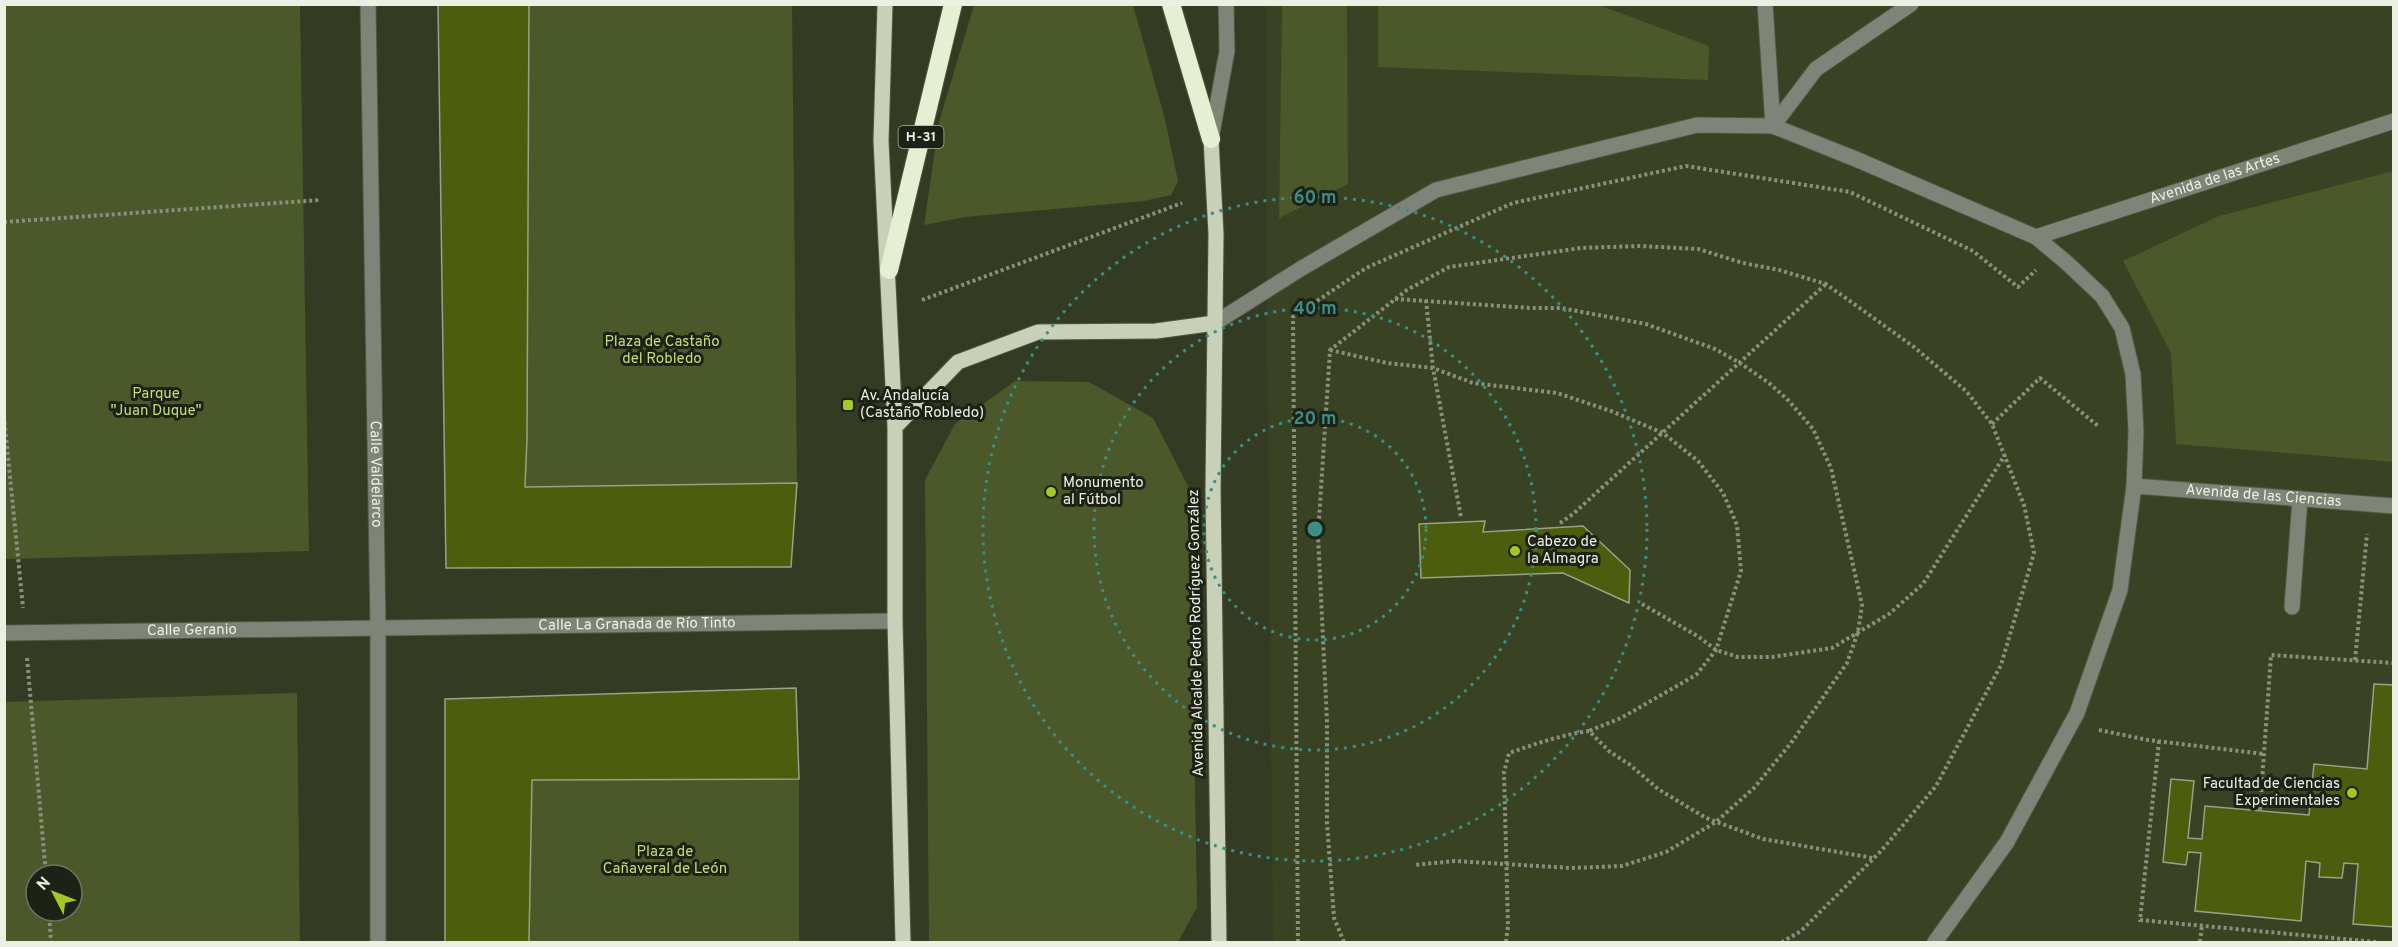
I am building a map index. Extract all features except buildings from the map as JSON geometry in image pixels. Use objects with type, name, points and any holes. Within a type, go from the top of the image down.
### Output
[{"type":"highway","name":"H-31","points":[[889,270],[953,4]]},
{"type":"highway","points":[[1171,4],[1211,139]]},
{"type":"main road","points":[[885,4],[881,141],[895,427],[895,621],[903,942]]},
{"type":"main road","name":"Avenida Alcalde Pedro Rodríguez González","points":[[1211,139],[1216,234],[1213,489],[1219,942]]},
{"type":"main road","points":[[895,427],[958,362],[1038,332],[1156,331],[1215,323]]},
{"type":"street","name":"Calle Valdelarco","points":[[368,4],[378,628],[378,942]]},
{"type":"street","name":"Avenida Alcalde Pedro Rodríguez González","points":[[1211,139],[1227,51],[1226,4]]},
{"type":"street","points":[[1765,4],[1773,126]]},
{"type":"street","points":[[1773,126],[1816,69],[1911,4]]},
{"type":"street","name":"Avenida de las Artes","points":[[2036,237],[2394,122]]},
{"type":"street","points":[[1215,323],[1312,262],[1436,190],[1697,125],[1773,126],[2036,237],[2067,263],[2102,296],[2122,328],[2133,374],[2136,432],[2134,486],[2120,590],[2077,713],[2007,842],[1935,942]]},
{"type":"street","name":"Avenida de las Ciencias","points":[[2134,486],[2394,506]]},
{"type":"street","points":[[2292,607],[2300,499]]},
{"type":"street","name":"Calle La Granada de Río Tinto","points":[[378,628],[895,621]]},
{"type":"street","name":"Calle Geranio","points":[[4,633],[378,628]]},
{"type":"path","points":[[1298,942],[1293,317],[1366,268],[1513,203],[1686,166],[1850,192],[1973,251],[2018,287],[2037,269],[2067,263]]},
{"type":"path","points":[[4,222],[320,200]]},
{"type":"path","points":[[922,300],[1182,203]]},
{"type":"path","points":[[1344,942],[1334,918],[1327,823],[1327,721],[1318,535],[1330,350],[1394,298],[1449,267],[1593,247],[1640,246],[1698,249],[1826,284],[1914,347],[1966,391],[1992,424],[2024,505],[2034,553],[2001,665],[1936,786],[1873,858],[1801,931],[1782,942]]},
{"type":"path","points":[[1560,523],[1663,434],[1826,284]]},
{"type":"path","points":[[1394,298],[1490,306],[1561,308],[1646,324],[1715,349],[1740,363],[1769,383],[1789,401],[1812,429],[1831,468],[1862,605],[1858,632],[1847,663],[1791,743],[1754,788],[1716,822],[1666,852],[1622,866],[1571,868],[1455,861],[1414,865]]},
{"type":"path","points":[[1426,300],[1433,368],[1461,517]]},
{"type":"path","points":[[1330,350],[1387,363],[1433,368],[1473,383],[1557,393],[1611,411],[1663,434],[1698,461],[1723,493],[1737,525],[1741,571],[1716,650],[1696,675],[1621,718],[1589,731],[1542,741],[1509,753],[1504,772],[1508,926],[1506,942]]},
{"type":"path","points":[[1992,424],[2040,378],[2098,426]]},
{"type":"path","points":[[4,416],[23,615]]},
{"type":"path","points":[[1642,604],[1699,637],[1716,650],[1738,657],[1772,657],[1832,648],[1889,614],[1923,584],[2005,454]]},
{"type":"path","points":[[2355,660],[2367,534]]},
{"type":"path","points":[[26,647],[45,863]]},
{"type":"path","points":[[2260,810],[2271,655],[2394,663]]},
{"type":"path","points":[[2099,730],[2159,741],[2264,754]]},
{"type":"path","points":[[1589,731],[1610,752],[1629,764],[1658,789],[1716,822],[1763,838],[1873,858]]},
{"type":"path","points":[[2159,741],[2140,920],[2376,942]]},
{"type":"path","points":[[50,923],[51,942]]},
{"type":"path","points":[[2200,942],[2202,926]]},
{"type":"shaded area","points":[[1266,5],[2393,5],[2393,942],[1273,942]]},
{"type":"green space","name":"Parque \"Juan Duque\"","points":[[5,4],[300,5],[309,551],[5,559]]},
{"type":"green space","name":"Plaza de Castaño del Robledo","points":[[529,5],[792,5],[797,483],[525,487]]},
{"type":"green space","points":[[974,5],[1133,5],[1165,119],[1178,181],[1171,195],[1144,201],[965,217],[924,225],[939,122]]},
{"type":"green space","points":[[1282,5],[1347,5],[1348,184],[1279,218]]},
{"type":"green space","points":[[1378,5],[1599,5],[1709,46],[1708,80],[1378,67]]},
{"type":"green space","points":[[2393,171],[2393,462],[2176,444],[2171,353],[2123,261],[2219,216]]},
{"type":"green space","points":[[1015,381],[1089,382],[1153,418],[1190,490],[1197,907],[1178,942],[929,942],[925,480],[955,424]]},
{"type":"green space","points":[[297,693],[300,942],[5,942],[5,702]]},
{"type":"green space","name":"Plaza de Cañaveral de León","points":[[799,779],[799,942],[529,942],[532,780]]},
{"type":"place","name":"Av. Andalucía (Castaño Robledo)","points":[[848,405]]},
{"type":"place","name":"Monumento al Fútbol","points":[[1051,492]]},
{"type":"place","name":"Cabezo de la Almagra","points":[[1515,551]]},
{"type":"place","name":"Facultad de Ciencias Experimentales","points":[[2352,793]]}]
